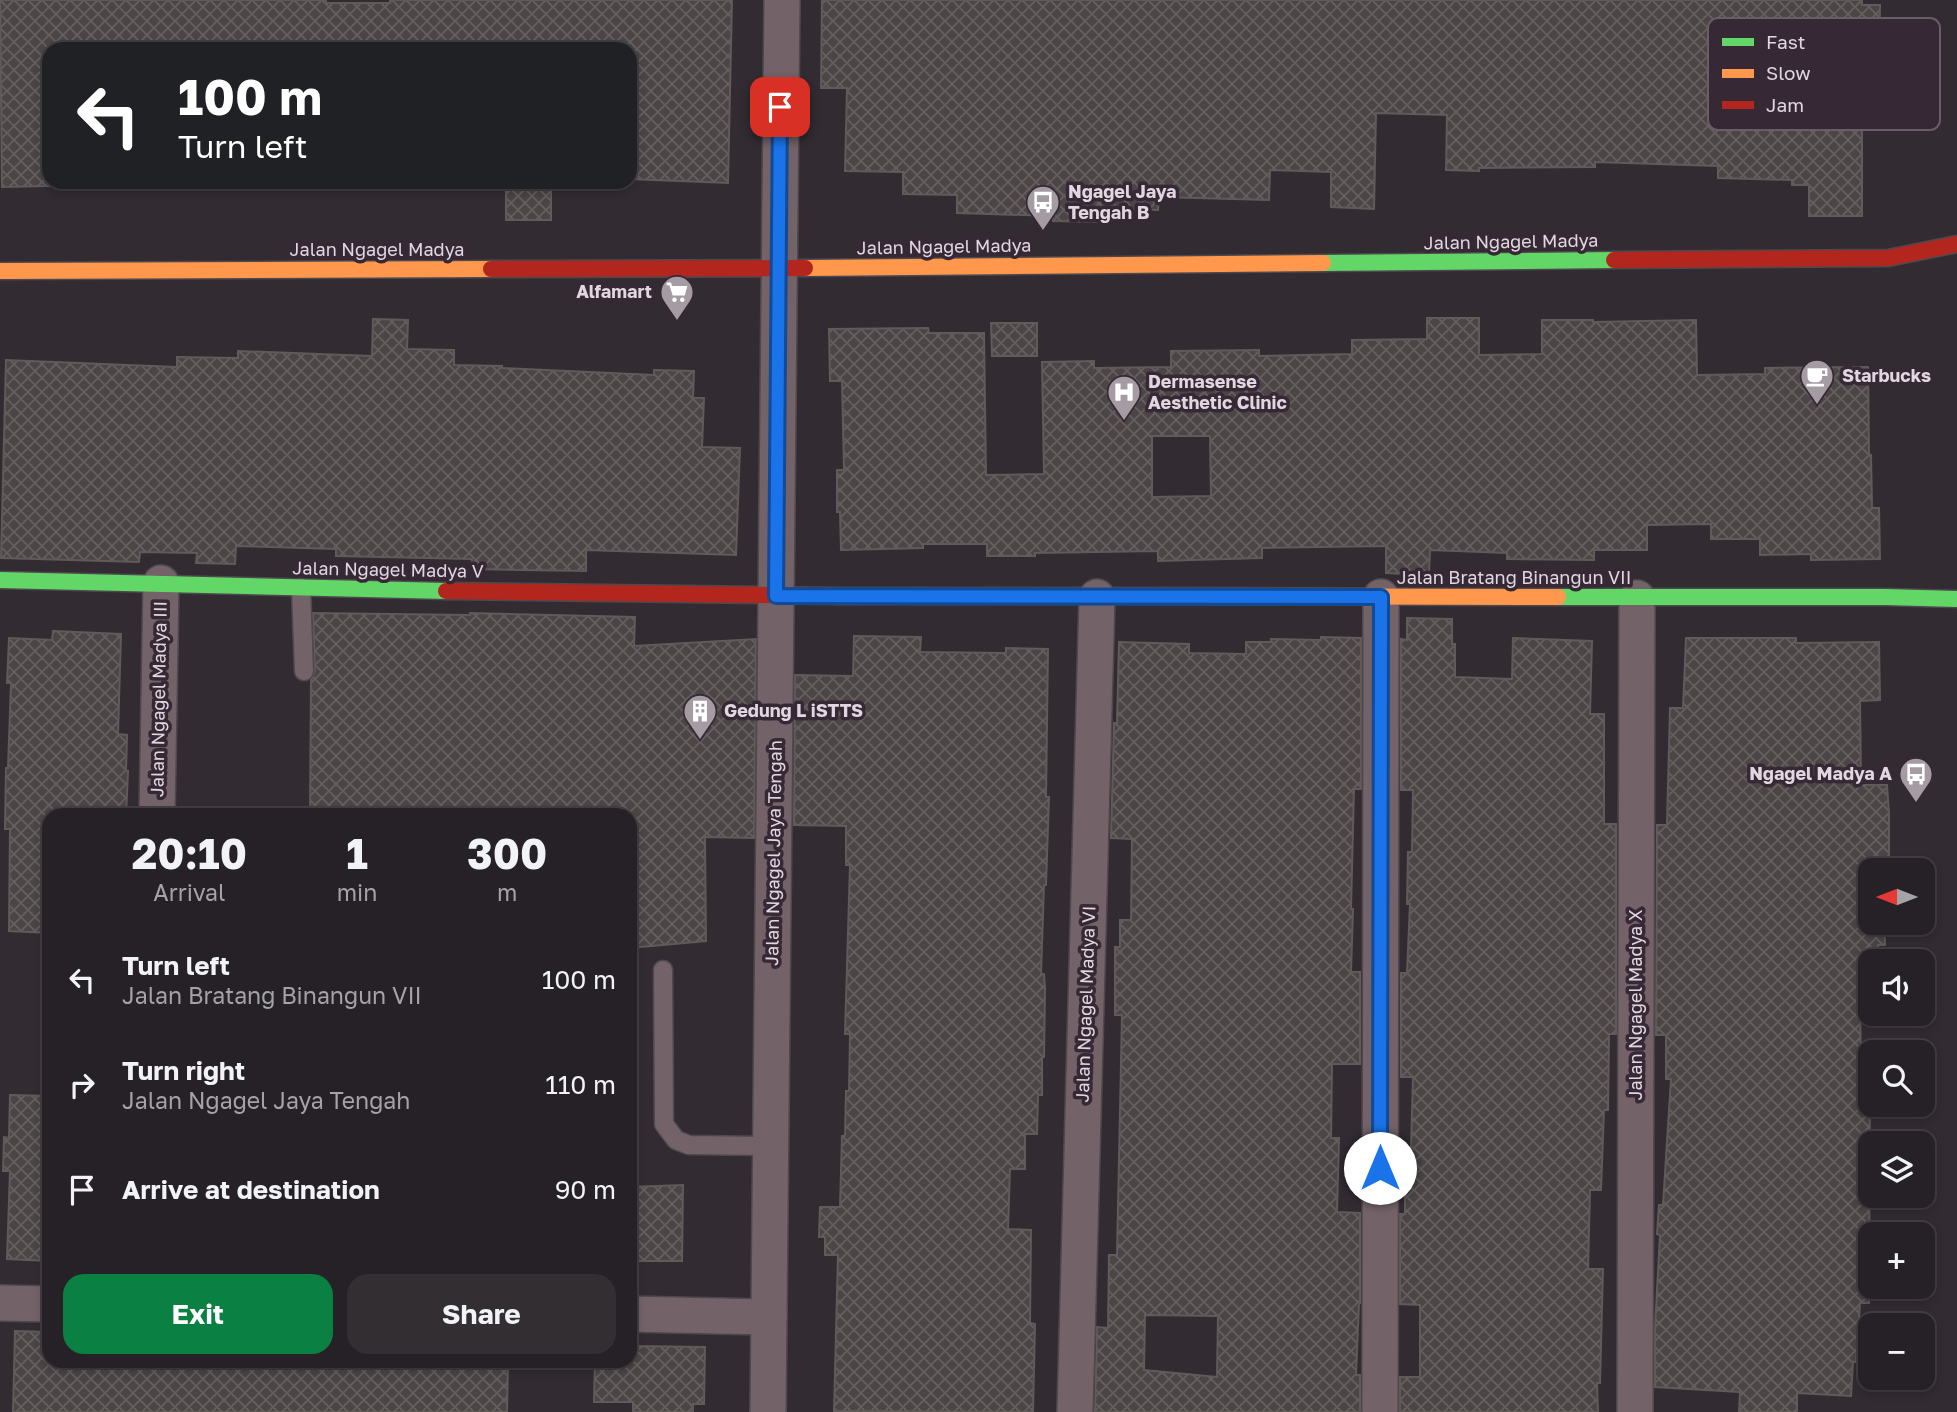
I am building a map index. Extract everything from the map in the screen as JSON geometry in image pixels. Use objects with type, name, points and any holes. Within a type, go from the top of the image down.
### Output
[{"type":"street","name":"Jalan Ngagel Jaya Tengah","points":[[768,1412],[782,0]]},
{"type":"street","name":"Jalan Ngagel Madya","points":[[0,271],[779,268],[1888,258],[1957,244]]},
{"type":"street","name":"Jalan Ngagel Madya","points":[[1888,258],[1923,266]]},
{"type":"street","name":"Jalan Ngagel Madya V","points":[[0,580],[776,596]]},
{"type":"street","name":"Jalan Ngagel Madya III","points":[[158,808],[161,583]]},
{"type":"street","name":"Jalan Bratang Binangun VII","points":[[776,596],[1957,599]]},
{"type":"street","name":"Jalan Ngagel Madya VI","points":[[1075,1412],[1097,597]]},
{"type":"street","points":[[1380,1412],[1381,597]]},
{"type":"street","name":"Jalan Ngagel Madya X","points":[[1635,1412],[1637,598]]},
{"type":"street","points":[[0,1303],[42,1304]]},
{"type":"street","points":[[637,1314],[769,1317]]},
{"type":"lane","points":[[301,588],[304,671]]},
{"type":"lane","points":[[663,970],[664,1124],[676,1140],[690,1145],[771,1146]]},
{"type":"building","points":[[0,0],[326,0],[326,3],[390,3],[390,0],[732,0],[728,183],[637,179],[637,42],[42,42],[42,186],[2,187]]},
{"type":"building","points":[[822,0],[1862,0],[1862,5],[1880,5],[1880,18],[1708,18],[1708,130],[1862,130],[1862,216],[1809,216],[1809,185],[1792,185],[1792,180],[1718,178],[1718,166],[1595,162],[1595,167],[1446,170],[1447,115],[1376,113],[1374,209],[1331,207],[1331,172],[1270,170],[1269,200],[1159,197],[1158,210],[1106,208],[1106,222],[1053,221],[1053,216],[957,213],[957,195],[903,194],[903,172],[845,171],[847,88],[821,88]]},
{"type":"building","points":[[506,189],[551,189],[551,220],[506,220]]},
{"type":"building","points":[[1427,318],[1479,318],[1479,355],[1542,354],[1542,320],[1696,320],[1697,375],[1765,374],[1765,368],[1868,367],[1872,508],[1879,508],[1880,559],[1811,560],[1811,554],[1760,555],[1760,539],[1711,539],[1711,524],[1647,525],[1647,550],[1594,550],[1594,560],[1507,559],[1507,553],[1430,550],[1429,575],[1386,573],[1386,546],[1262,548],[1262,558],[1158,561],[1158,551],[987,556],[987,544],[923,544],[923,548],[841,550],[837,470],[844,470],[842,381],[830,381],[829,329],[928,328],[929,333],[984,333],[986,475],[1044,474],[1042,362],[1094,361],[1094,368],[1171,367],[1171,351],[1259,350],[1259,356],[1352,354],[1352,340],[1427,339]],"holes":[[[1152,436],[1210,436],[1211,496],[1152,497]]]},
{"type":"building","points":[[373,319],[408,320],[407,349],[454,350],[454,365],[654,375],[654,370],[694,371],[693,398],[704,398],[702,447],[740,448],[736,555],[586,550],[586,571],[471,569],[472,559],[336,556],[336,549],[236,546],[235,564],[196,563],[197,553],[140,552],[139,562],[1,558],[6,360],[177,367],[177,357],[238,358],[238,351],[372,356]]},
{"type":"building","points":[[991,323],[1037,323],[1037,356],[992,356]]},
{"type":"building","points":[[313,613],[635,617],[634,646],[756,639],[754,838],[705,837],[706,941],[637,947],[637,808],[310,808],[311,680],[315,671]]},
{"type":"building","points":[[1407,618],[1452,619],[1455,677],[1512,679],[1513,638],[1592,641],[1590,714],[1604,714],[1604,824],[1616,824],[1616,1034],[1609,1034],[1608,1110],[1604,1110],[1601,1190],[1590,1190],[1588,1269],[1603,1269],[1598,1412],[1400,1412],[1400,1377],[1420,1377],[1420,1305],[1400,1304],[1400,1214],[1405,1214],[1405,1184],[1410,1185],[1413,1077],[1401,1077],[1401,973],[1407,973],[1410,904],[1407,904],[1408,852],[1412,852],[1413,790],[1401,790],[1401,639],[1407,640]]},
{"type":"building","points":[[53,631],[121,634],[118,734],[127,735],[126,808],[42,808],[42,933],[9,931],[10,829],[5,829],[11,683],[7,683],[9,638],[52,640]]},
{"type":"building","points":[[854,636],[921,637],[920,652],[1006,653],[1006,648],[1048,649],[1046,797],[1049,797],[1041,974],[1044,974],[1045,988],[1042,1095],[1038,1095],[1037,1134],[1025,1134],[1025,1169],[1010,1169],[1008,1229],[1031,1230],[1030,1323],[1035,1324],[1033,1412],[834,1411],[838,1255],[825,1255],[825,1237],[819,1237],[820,1207],[840,1207],[842,1136],[845,1136],[846,1091],[849,1091],[850,1034],[845,1034],[850,865],[846,865],[846,826],[794,825],[795,675],[853,676]]},
{"type":"building","points":[[1321,637],[1361,638],[1361,789],[1354,789],[1351,909],[1351,972],[1360,972],[1360,1064],[1332,1064],[1331,1138],[1339,1138],[1337,1212],[1360,1213],[1360,1303],[1356,1375],[1360,1375],[1360,1412],[1095,1412],[1097,1327],[1108,1328],[1109,1255],[1117,1255],[1122,1015],[1115,1015],[1115,947],[1120,947],[1120,920],[1131,920],[1132,839],[1111,838],[1119,642],[1189,644],[1189,653],[1246,654],[1246,642],[1271,642],[1271,639],[1321,640]],"holes":[[[1145,1315],[1218,1316],[1217,1377],[1144,1370]]]},
{"type":"building","points":[[1686,638],[1796,638],[1796,643],[1879,642],[1880,700],[1860,701],[1861,785],[1887,785],[1889,813],[1889,858],[1858,858],[1858,935],[1885,935],[1885,945],[1878,945],[1878,949],[1858,949],[1858,1026],[1860,1026],[1861,1040],[1858,1040],[1858,1117],[1870,1117],[1870,1131],[1858,1131],[1858,1208],[1869,1208],[1869,1222],[1858,1222],[1858,1299],[1869,1299],[1869,1303],[1860,1303],[1858,1313],[1856,1362],[1853,1362],[1851,1396],[1797,1393],[1797,1412],[1739,1412],[1740,1392],[1655,1387],[1660,1235],[1657,1234],[1659,1205],[1663,1205],[1671,1079],[1666,1079],[1666,1035],[1656,1035],[1657,825],[1667,825],[1670,708],[1683,708]]},
{"type":"building","points":[[10,1095],[42,1096],[42,1261],[7,1259],[10,1171],[3,1171],[4,1137],[9,1138]]},
{"type":"building","points":[[683,1185],[682,1261],[637,1261],[637,1187]]},
{"type":"building","points":[[15,1331],[42,1332],[42,1368],[508,1368],[507,1412],[13,1412]]},
{"type":"building","points":[[637,1346],[705,1347],[704,1404],[693,1404],[693,1412],[633,1412],[633,1402],[594,1402],[595,1368],[637,1368]]},
{"type":"traffic: fast","points":[[1323,263],[1614,260]]},
{"type":"traffic: fast","points":[[0,580],[446,591]]},
{"type":"traffic: fast","points":[[839,596],[1167,596]]},
{"type":"traffic: fast","points":[[1558,597],[1957,599]]},
{"type":"traffic: slow","points":[[805,268],[1323,263]]},
{"type":"traffic: slow","points":[[0,271],[491,269]]},
{"type":"traffic: slow","points":[[1167,596],[1558,597]]},
{"type":"traffic: jam","points":[[1614,260],[1888,258],[1957,244]]},
{"type":"traffic: jam","points":[[491,269],[805,268]]},
{"type":"traffic: jam","points":[[446,591],[839,596]]},
{"type":"place","name":"Ngagel Jaya Tengah B","points":[[1043,232]]},
{"type":"place","name":"Alfamart","points":[[677,322]]},
{"type":"place","name":"Starbucks","points":[[1817,406]]},
{"type":"place","name":"Dermasense Aesthetic Clinic","points":[[1124,422]]},
{"type":"place","name":"Gedung L iSTTS","points":[[700,741]]},
{"type":"place","name":"Ngagel Madya A","points":[[1916,804]]},
{"type":"route","points":[[780,107],[776,596],[1381,597],[1380,1168]]}]
